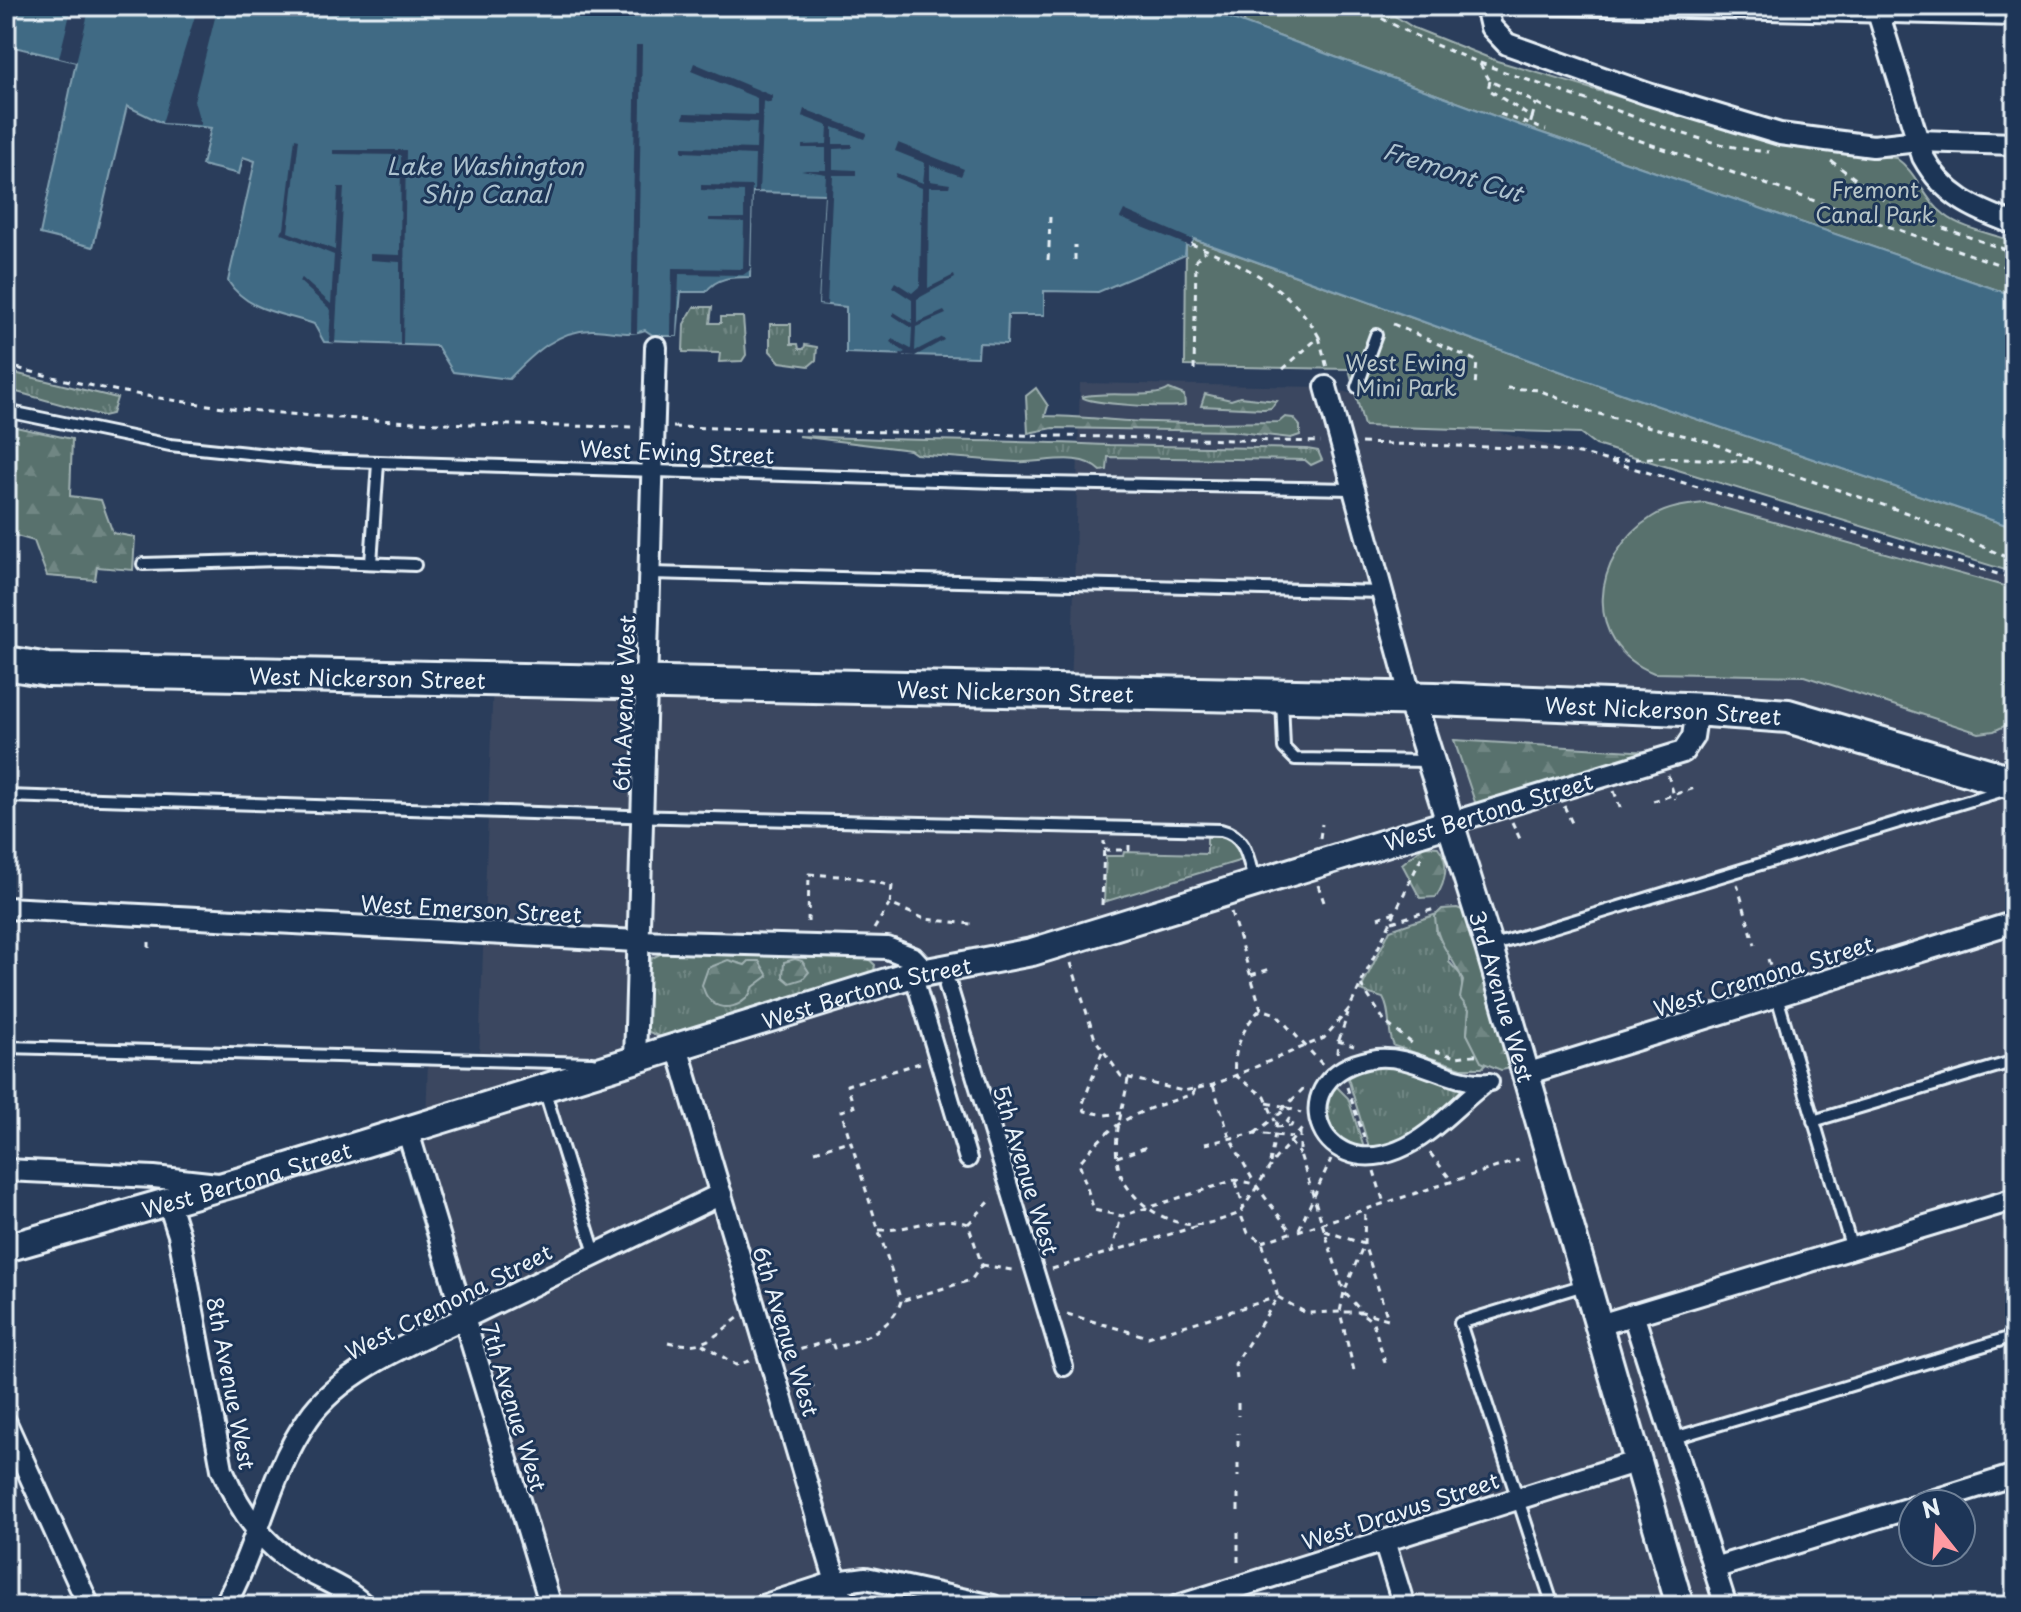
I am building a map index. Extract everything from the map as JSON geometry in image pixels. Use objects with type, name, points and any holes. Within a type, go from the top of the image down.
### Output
[{"type":"main road","name":"West Nickerson Street","points":[[6,663],[48,670],[1411,698],[1697,710],[1788,716],[2015,785]]},
{"type":"street","points":[[1486,6],[1491,27],[1507,44],[1648,94],[1780,134],[1873,146],[1918,141],[2015,144]]},
{"type":"street","points":[[1878,12],[1918,141],[1931,172],[1947,191],[1967,206],[2015,224]]},
{"type":"street","name":"6th Avenue West","points":[[628,1062],[644,817],[656,347]]},
{"type":"street","name":"3rd Avenue West","points":[[1327,381],[1351,489],[1411,698],[1489,947],[1584,1285],[1680,1606]]},
{"type":"street","name":"West Bertona Street","points":[[6,1248],[226,1185],[919,972],[1032,952],[1683,752],[1693,737],[1697,710]]},
{"type":"street","name":"West Emerson Street","points":[[6,908],[637,941],[887,948],[913,958],[919,972]]},
{"type":"street","name":"West Cremona Street","points":[[1526,1074],[2015,922]]},
{"type":"street","points":[[919,972],[936,1050],[968,1159]]},
{"type":"street","name":"5th Avenue West","points":[[948,986],[1030,1273],[1046,1309],[1064,1367]]},
{"type":"street","name":"6th Avenue West","points":[[677,1047],[836,1582]]},
{"type":"street","points":[[1385,1057],[1488,1083],[1403,1149],[1370,1156],[1337,1149],[1316,1120],[1314,1105],[1321,1089],[1334,1076],[1354,1064],[1385,1057]]},
{"type":"street","name":"7th Avenue West","points":[[407,1129],[551,1606]]},
{"type":"street","points":[[6,1170],[154,1177],[226,1185]]},
{"type":"street","name":"West Cremona Street","points":[[224,1606],[241,1575],[254,1530],[290,1448],[309,1416],[340,1384],[462,1319],[721,1194]]},
{"type":"street","points":[[1596,1326],[2015,1199]]},
{"type":"street","name":"8th Avenue West","points":[[168,1201],[179,1235],[222,1469],[254,1530],[300,1567],[348,1590],[365,1606]]},
{"type":"street","points":[[1633,1314],[1726,1606]]},
{"type":"street","points":[[6,1423],[89,1606]]},
{"type":"street","name":"West Dravus Street","points":[[1178,1606],[1638,1461]]},
{"type":"street","points":[[1973,1488],[2015,1475]]},
{"type":"street","points":[[1714,1568],[1897,1512]]},
{"type":"street","points":[[1384,1541],[1404,1606]]},
{"type":"street","points":[[762,1606],[836,1582],[866,1578],[993,1606]]},
{"type":"street","points":[[836,1582],[842,1597],[852,1606]]},
{"type":"lane","points":[[1486,6],[1878,12],[2015,20]]},
{"type":"lane","points":[[1357,387],[1376,335]]},
{"type":"lane","name":"West Ewing Street","points":[[6,411],[170,445],[378,463],[1351,489]]},
{"type":"lane","points":[[371,563],[378,463]]},
{"type":"lane","points":[[143,564],[279,560],[415,565]]},
{"type":"lane","points":[[651,573],[1381,592]]},
{"type":"lane","points":[[1282,697],[1284,748],[1295,759],[1432,761]]},
{"type":"lane","points":[[1489,947],[2015,785]]},
{"type":"lane","points":[[6,796],[644,817],[1221,830],[1234,833],[1242,841],[1255,883]]},
{"type":"lane","points":[[1777,997],[1852,1249]]},
{"type":"lane","points":[[6,1047],[628,1062]]},
{"type":"lane","points":[[1813,1121],[2015,1061]]},
{"type":"lane","points":[[544,1087],[595,1253]]},
{"type":"lane","points":[[1553,1606],[1460,1323],[1584,1285]]},
{"type":"lane","points":[[1674,1438],[2015,1336]]},
{"type":"path","points":[[1361,6],[1401,31],[1480,64],[1701,138],[1773,152]]},
{"type":"path","points":[[1480,64],[1490,81],[1536,103],[2015,270]]},
{"type":"path","points":[[1490,81],[1488,89],[1532,118]]},
{"type":"path","points":[[1530,125],[1536,103]]},
{"type":"path","points":[[1500,114],[1546,130]]},
{"type":"path","points":[[1827,159],[1855,175],[1903,214],[2015,253]]},
{"type":"path","points":[[1048,260],[1050,216]]},
{"type":"path","points":[[1191,244],[1246,267],[1291,299],[1319,337],[1327,381]]},
{"type":"path","points":[[1075,245],[1075,260]]},
{"type":"path","points":[[1194,370],[1196,260],[1205,251]]},
{"type":"path","points":[[1393,324],[1477,361],[1475,387]]},
{"type":"path","points":[[1281,371],[1319,337]]},
{"type":"path","points":[[6,365],[123,393],[256,412],[444,425],[623,426]]},
{"type":"path","points":[[1507,388],[1539,390],[1591,412],[1710,442],[1755,462],[1910,514],[2015,561]]},
{"type":"path","points":[[675,427],[1317,442]]},
{"type":"path","points":[[1349,443],[1549,449],[1608,461],[2015,579]]},
{"type":"path","points":[[1608,461],[1664,457],[1755,462]]},
{"type":"path","points":[[1668,775],[1675,797]]},
{"type":"path","points":[[1653,801],[1675,797],[1695,788]]},
{"type":"path","points":[[1614,791],[1621,810]]},
{"type":"path","points":[[1564,806],[1573,825]]},
{"type":"path","points":[[1512,822],[1521,841]]},
{"type":"path","points":[[1320,838],[1322,824]]},
{"type":"path","points":[[1102,905],[1105,832]]},
{"type":"path","points":[[1104,850],[1129,850],[1129,833]]},
{"type":"path","points":[[1338,1041],[1349,1009],[1422,852]]},
{"type":"path","points":[[1733,872],[1755,945]]},
{"type":"path","points":[[808,922],[809,874],[852,877],[892,886],[890,904],[874,929]]},
{"type":"path","points":[[1318,885],[1325,905]]},
{"type":"path","points":[[890,904],[925,919],[971,924]]},
{"type":"path","points":[[1389,923],[1438,908]]},
{"type":"path","points":[[1231,912],[1261,1009]]},
{"type":"path","points":[[1378,918],[1395,912]]},
{"type":"path","points":[[1768,959],[1773,974]]},
{"type":"path","points":[[1071,961],[1102,1052],[1121,1076],[1158,1088],[1195,1089],[1213,1085],[1304,1048],[1324,1038],[1349,1009]]},
{"type":"path","points":[[1251,975],[1270,969]]},
{"type":"path","points":[[1361,985],[1396,1034],[1422,1047]]},
{"type":"path","points":[[1261,1009],[1276,1014],[1350,1096]]},
{"type":"path","points":[[1235,1075],[1234,1064],[1248,1020],[1261,1009]]},
{"type":"path","points":[[784,1354],[831,1340],[834,1348],[867,1339],[899,1311],[901,1301],[841,1111],[854,1107],[847,1085],[932,1059],[936,1050]]},
{"type":"path","points":[[1432,1050],[1456,1057],[1482,1054]]},
{"type":"path","points":[[1102,1052],[1082,1106],[1085,1111],[1105,1115],[1123,1112]]},
{"type":"path","points":[[1235,1075],[1251,1084],[1276,1118],[1277,1133],[1268,1171]]},
{"type":"path","points":[[1128,1079],[1117,1157],[1128,1188],[1161,1215],[1202,1225]]},
{"type":"path","points":[[1213,1085],[1230,1138],[1258,1190],[1292,1233]]},
{"type":"path","points":[[1195,1089],[1193,1094],[1120,1121],[1079,1163],[1094,1210],[1122,1216],[1235,1180],[1255,1184]]},
{"type":"path","points":[[1267,1103],[1288,1108],[1304,1119],[1300,1132],[1300,1154],[1344,1292],[1373,1322],[1386,1366]]},
{"type":"path","points":[[1255,1133],[1288,1108]]},
{"type":"path","points":[[1276,1127],[1286,1124]]},
{"type":"path","points":[[982,1265],[1030,1273],[1240,1213],[1293,1137],[1300,1132]]},
{"type":"path","points":[[1205,1144],[1255,1133],[1293,1137]]},
{"type":"path","points":[[1418,1138],[1452,1181]]},
{"type":"path","points":[[815,1151],[849,1141]]},
{"type":"path","points":[[1290,1142],[1300,1154]]},
{"type":"path","points":[[1117,1157],[1147,1147]]},
{"type":"path","points":[[1298,1231],[1337,1149]]},
{"type":"path","points":[[1370,1156],[1384,1203]]},
{"type":"path","points":[[1262,1242],[1519,1160]]},
{"type":"path","points":[[1235,1180],[1244,1208]]},
{"type":"path","points":[[968,1224],[985,1205]]},
{"type":"path","points":[[1046,1309],[1148,1337],[1276,1297],[1306,1313],[1362,1312],[1388,1319],[1364,1244],[1365,1210]]},
{"type":"path","points":[[1237,1379],[1235,1364],[1276,1297],[1262,1242],[1248,1233],[1240,1213]]},
{"type":"path","points":[[1112,1252],[1122,1216]]},
{"type":"path","points":[[879,1230],[902,1231],[939,1220],[968,1224]]},
{"type":"path","points":[[968,1224],[982,1265]]},
{"type":"path","points":[[1325,1231],[1364,1244]]},
{"type":"path","points":[[1355,1375],[1340,1312],[1344,1292],[1364,1244]]},
{"type":"path","points":[[901,1301],[971,1280],[982,1265]]},
{"type":"path","points":[[668,1342],[688,1347],[702,1344],[743,1314]]},
{"type":"path","points":[[702,1344],[736,1365],[756,1358]]},
{"type":"path","points":[[798,1400],[814,1385],[819,1385]]},
{"type":"path","points":[[1238,1403],[1238,1416]]},
{"type":"path","points":[[1238,1433],[1238,1446]]},
{"type":"path","points":[[1238,1463],[1238,1477]]},
{"type":"path","points":[[1238,1494],[1238,1511]]},
{"type":"path","points":[[1238,1532],[1238,1566]]},
{"type":"shaded area","points":[[1197,6],[1253,6],[1243,23]]},
{"type":"shaded area","points":[[1952,6],[2015,6],[2015,17],[1951,15]]},
{"type":"shaded area","points":[[1080,383],[1326,387],[1608,461],[2015,579],[2015,1336],[1675,1438],[1724,1606],[1404,1606],[1384,1541],[1178,1606],[993,1606],[836,1582],[852,1606],[551,1606],[407,1129],[426,1123],[428,1058],[479,1059],[493,678],[1071,693]]},
{"type":"green space","name":"Fremont Canal Park","points":[[1253,6],[1379,6],[1414,28],[1497,61],[1772,142],[1896,158],[1910,171],[1931,202],[1952,220],[2015,242],[2015,296],[1519,125],[1243,23]]},
{"type":"green space","name":"West Ewing Mini Park","points":[[1193,239],[1629,396],[2015,528],[2015,573],[1596,445],[1580,433],[1364,426],[1349,369],[1185,366],[1186,244]]},
{"type":"green space","points":[[694,307],[712,307],[710,323],[721,323],[721,317],[743,317],[746,355],[742,361],[719,362],[720,353],[683,352],[684,324]]},
{"type":"green space","points":[[770,324],[791,324],[791,344],[798,344],[799,349],[804,349],[805,345],[817,347],[816,360],[809,366],[780,362],[770,351]]},
{"type":"green space","points":[[6,371],[117,398],[112,414],[103,416],[6,389]]},
{"type":"green space","points":[[1036,388],[1048,406],[1045,416],[1204,423],[1279,422],[1285,417],[1293,418],[1300,426],[1300,435],[1291,438],[1230,431],[1053,428],[1028,433],[1026,396]]},
{"type":"green space","points":[[1169,389],[1184,395],[1185,405],[1131,405],[1082,397],[1152,394]]},
{"type":"green space","points":[[1205,394],[1231,400],[1240,397],[1277,401],[1271,408],[1264,409],[1201,406]]},
{"type":"green space","points":[[6,425],[72,439],[70,496],[101,500],[113,533],[135,537],[133,570],[97,567],[95,580],[47,576],[34,541],[6,533]]},
{"type":"green space","points":[[798,436],[1307,449],[1318,451],[1322,460],[1311,465],[1305,460],[1108,457],[1107,470],[1101,471],[1072,459],[1016,462],[916,454],[910,450]]},
{"type":"green space","points":[[1705,503],[2015,589],[2015,721],[1994,731],[1979,733],[1804,676],[1654,673],[1630,660],[1614,642],[1605,621],[1603,598],[1607,575],[1616,553],[1632,533],[1652,517],[1671,509]]},
{"type":"green space","points":[[1454,740],[1650,752],[1476,805]]},
{"type":"green space","points":[[1207,834],[1230,839],[1242,860],[1104,902],[1106,856],[1123,856],[1124,852],[1207,854]]},
{"type":"green space","points":[[1424,846],[1438,847],[1444,859],[1444,879],[1436,897],[1420,898],[1402,864]]},
{"type":"green space","points":[[1457,908],[1470,913],[1483,980],[1489,986],[1512,1068],[1501,1070],[1481,1062],[1467,1034],[1469,1010],[1460,998],[1463,981],[1442,943],[1435,916],[1442,909]]},
{"type":"green space","points":[[1437,914],[1436,933],[1449,949],[1449,962],[1461,975],[1464,1004],[1469,1010],[1467,1034],[1485,1065],[1482,1068],[1462,1068],[1394,1046],[1383,998],[1360,991],[1390,930]]},
{"type":"green space","points":[[664,952],[865,956],[875,965],[874,972],[867,977],[665,1039],[649,1032],[646,1025],[650,965],[652,958]]},
{"type":"green space","points":[[728,960],[745,965],[749,961],[759,961],[768,976],[752,988],[745,1000],[726,1007],[713,1003],[702,985],[708,968]]},
{"type":"green space","points":[[802,961],[809,972],[803,979],[790,983],[783,977],[784,962]]},
{"type":"green space","points":[[1390,1064],[1462,1089],[1421,1129],[1395,1144],[1369,1147],[1347,1075],[1367,1065]]},
{"type":"green space","points":[[1336,1086],[1348,1098],[1364,1148],[1347,1142],[1332,1126],[1326,1102]]},
{"type":"water","name":"Lake Washington Ship Canal","points":[[6,6],[1197,6],[1519,125],[2015,296],[2015,528],[1629,396],[1194,239],[1190,246],[1186,245],[1185,255],[1098,292],[1044,291],[1044,315],[1008,315],[1007,344],[979,343],[978,357],[846,353],[846,307],[819,304],[825,194],[752,192],[750,277],[720,281],[706,292],[681,292],[677,336],[654,336],[645,330],[570,333],[537,352],[509,379],[453,372],[437,346],[324,342],[314,324],[255,305],[228,281],[255,161],[243,157],[239,174],[202,165],[211,128],[162,123],[127,106],[93,247],[40,234],[76,62],[6,45]]},
{"type":"pier","points":[[72,6],[90,6],[76,62],[59,58]]},
{"type":"pier","points":[[198,6],[218,6],[194,101],[201,125],[162,123]]},
{"type":"pier","points":[[636,45],[642,45],[637,333],[631,333]]},
{"type":"pier","points":[[694,63],[773,96],[770,103],[763,101],[759,192],[754,192],[755,155],[682,152],[682,147],[756,149],[757,122],[683,119],[684,113],[757,115],[757,98],[691,71]]},
{"type":"pier","points":[[804,109],[867,133],[864,139],[833,127],[833,144],[852,144],[852,148],[833,149],[833,169],[856,170],[856,175],[833,175],[827,305],[819,304],[826,174],[801,170],[826,170],[826,148],[802,148],[802,145],[827,144],[828,126],[802,116]]},
{"type":"pier","points":[[295,138],[299,139],[288,232],[335,250],[338,187],[344,187],[335,343],[329,342],[331,310],[299,281],[302,278],[331,304],[334,255],[280,233],[284,229]]},
{"type":"pier","points":[[898,143],[964,169],[961,176],[930,165],[930,181],[950,184],[949,187],[929,187],[928,288],[954,275],[955,278],[917,299],[917,323],[944,311],[946,314],[916,327],[915,351],[942,337],[944,340],[915,356],[899,355],[905,352],[890,342],[892,339],[911,349],[912,328],[892,315],[894,312],[912,323],[912,300],[892,287],[895,282],[912,293],[920,286],[922,188],[895,177],[896,173],[923,183],[925,163],[895,151]]},
{"type":"pier","points":[[333,150],[406,150],[403,345],[400,345],[400,262],[370,260],[370,254],[400,255],[401,155],[333,154]]},
{"type":"pier","points":[[701,185],[752,186],[750,270],[743,275],[679,274],[677,336],[671,336],[672,268],[743,269],[744,222],[709,221],[709,218],[744,218],[744,192],[701,190]]},
{"type":"pier","points":[[1124,210],[1193,240],[1190,246],[1120,218]]},
{"type":"waterway","points":[[405,1161],[449,1305]]},
{"type":"water label","name":"Fremont Cut","points":[[1453,171]]}]
